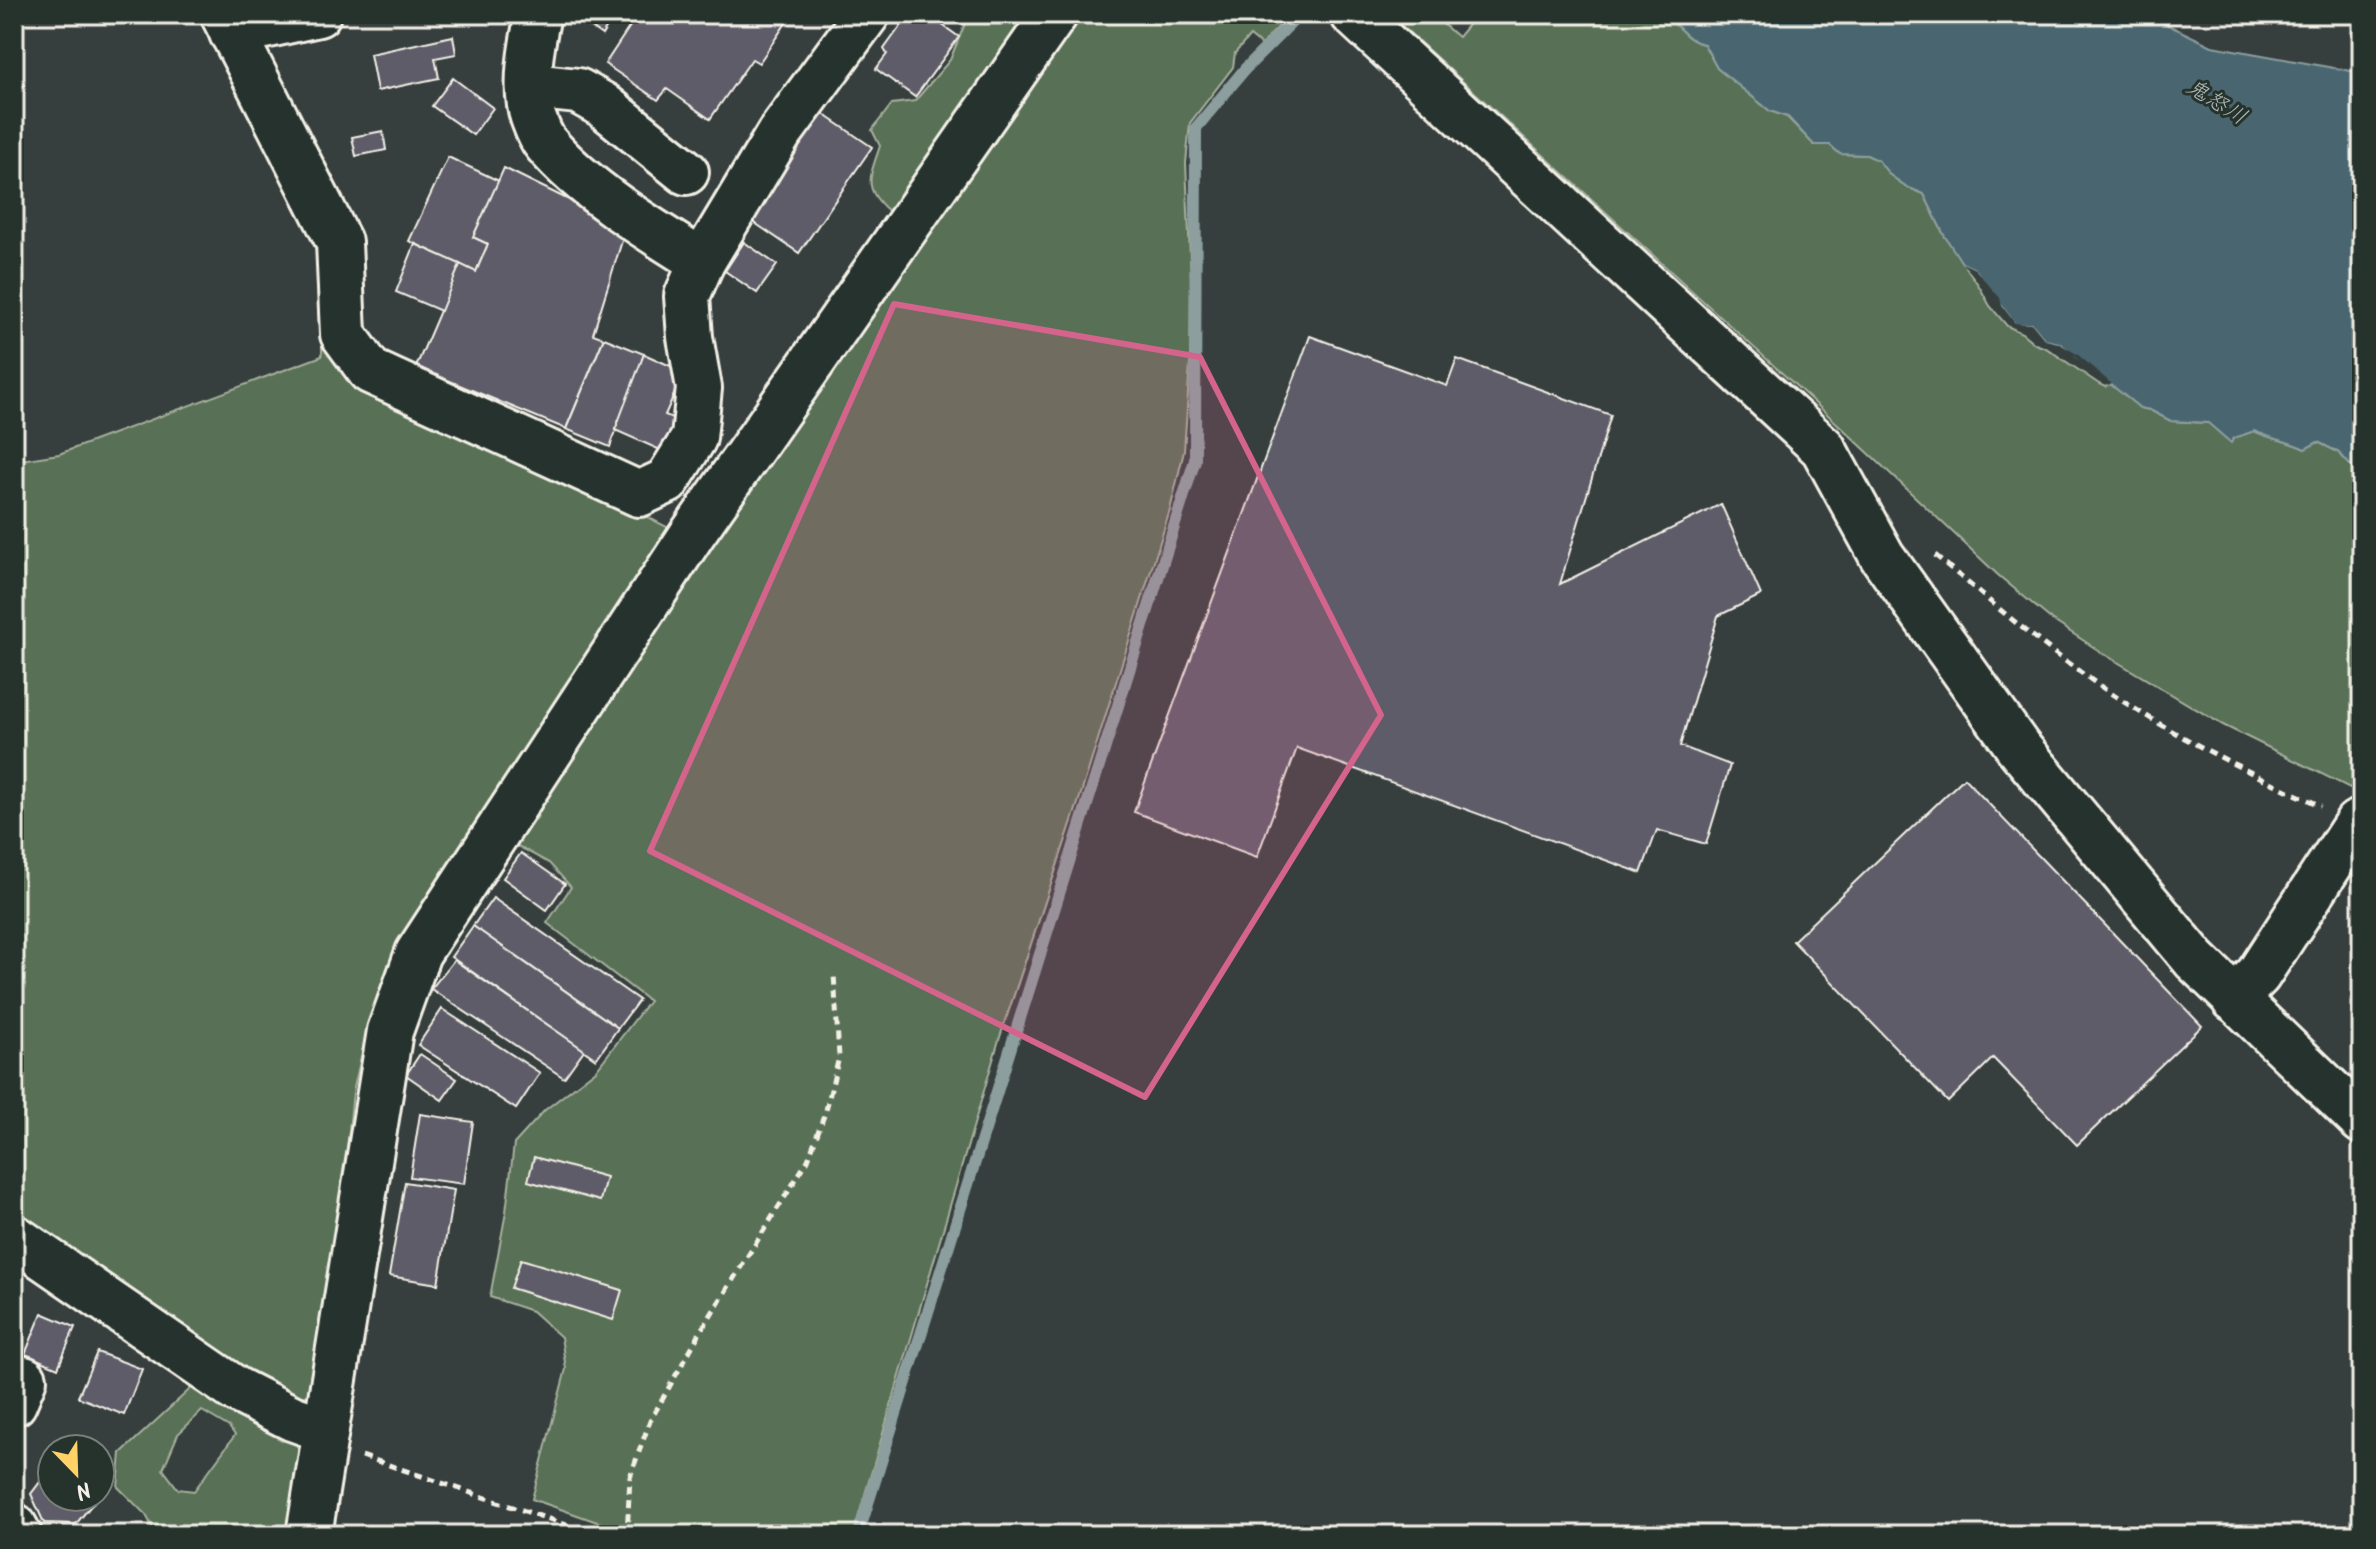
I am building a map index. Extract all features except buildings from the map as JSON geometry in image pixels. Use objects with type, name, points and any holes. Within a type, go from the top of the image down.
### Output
[{"type":"street","points":[[318,14],[228,24],[339,242],[343,334],[370,371],[639,494],[667,481],[694,438],[699,388],[687,296],[702,262],[779,134],[867,14]]},
{"type":"street","points":[[538,14],[529,56],[530,86],[532,113],[544,142],[581,179],[702,262]]},
{"type":"street","points":[[309,1535],[390,1031],[418,953],[693,533],[1055,14]]},
{"type":"street","points":[[1353,14],[1823,448],[1882,556],[2018,747],[2195,960],[2362,1121]]},
{"type":"street","points":[[530,86],[578,91],[603,105],[686,172]]},
{"type":"street","points":[[2234,999],[2258,975],[2357,823]]},
{"type":"street","points":[[14,1237],[235,1389],[325,1437]]},
{"type":"street","points":[[14,1526],[19,1535]]},
{"type":"path","points":[[1930,551],[2019,626],[2114,695],[2233,766],[2357,823]]},
{"type":"path","points":[[627,1535],[630,1477],[650,1421],[702,1329],[808,1160],[826,1110],[839,1057],[834,974]]},
{"type":"path","points":[[325,1437],[596,1535]]},
{"type":"highlighted area","points":[[894,304],[1200,357],[1381,715],[1145,1097],[650,851]]},
{"type":"green space","points":[[969,14],[1028,14],[892,214],[872,190],[871,175],[880,146],[872,130],[892,104],[915,101],[950,60]]},
{"type":"green space","points":[[1068,14],[1291,14],[1261,45],[1250,36],[1235,53],[1233,67],[1190,123],[1186,163],[1191,282],[1190,364],[1184,451],[1170,510],[1079,800],[998,1043],[853,1535],[634,1535],[532,1499],[566,1369],[561,1337],[532,1311],[490,1297],[506,1212],[514,1144],[545,1110],[596,1070],[649,1001],[547,923],[571,887],[549,863],[512,843],[537,818],[563,759]]},
{"type":"green space","points":[[1389,14],[1431,14],[1458,37],[1477,14],[1662,14],[1687,36],[1704,44],[1717,68],[1770,111],[1787,117],[1814,145],[1830,145],[1840,154],[1867,155],[1878,160],[1890,175],[1907,187],[1924,194],[1944,235],[1990,306],[2007,326],[2099,384],[2105,387],[2112,384],[2140,408],[2171,421],[2208,423],[2234,438],[2254,431],[2305,449],[2318,442],[2338,452],[2355,470],[2362,471],[2362,794],[2223,725],[2052,620],[1998,575],[1841,427]]},
{"type":"green space","points":[[322,346],[330,347],[505,445],[677,532],[576,674],[395,949],[368,1026],[353,1092],[347,1149],[349,1234],[322,1372],[308,1396],[283,1398],[14,1216],[14,461],[59,454],[322,356]]},
{"type":"green space","points":[[200,1380],[284,1434],[309,1457],[304,1535],[152,1535],[153,1528],[146,1515],[118,1487],[121,1453]],"holes":[[[202,1411],[229,1427],[235,1435],[194,1491],[178,1489],[163,1469],[178,1434]]]},
{"type":"water","name":"鬼怒川","points":[[1662,14],[2145,14],[2212,46],[2362,73],[2362,471],[2355,470],[2338,452],[2318,442],[2305,449],[2254,431],[2234,438],[2231,443],[2208,423],[2171,421],[2140,408],[2059,343],[2045,340],[2032,324],[2015,324],[1975,269],[1962,263],[1924,194],[1907,187],[1890,175],[1878,160],[1867,155],[1840,154],[1830,145],[1814,145],[1788,117],[1770,111],[1717,68],[1704,44],[1692,39]]},
{"type":"pier","points":[[1962,263],[1975,269],[2000,298],[2002,306],[2015,323],[2032,324],[2045,340],[2058,343],[2077,354],[2112,384],[2108,386],[2075,357],[2043,343],[2030,328],[2013,327],[1998,308],[1996,300]]},
{"type":"waterway","points":[[858,1535],[1195,460],[1196,128],[1245,69],[1300,14]]}]
